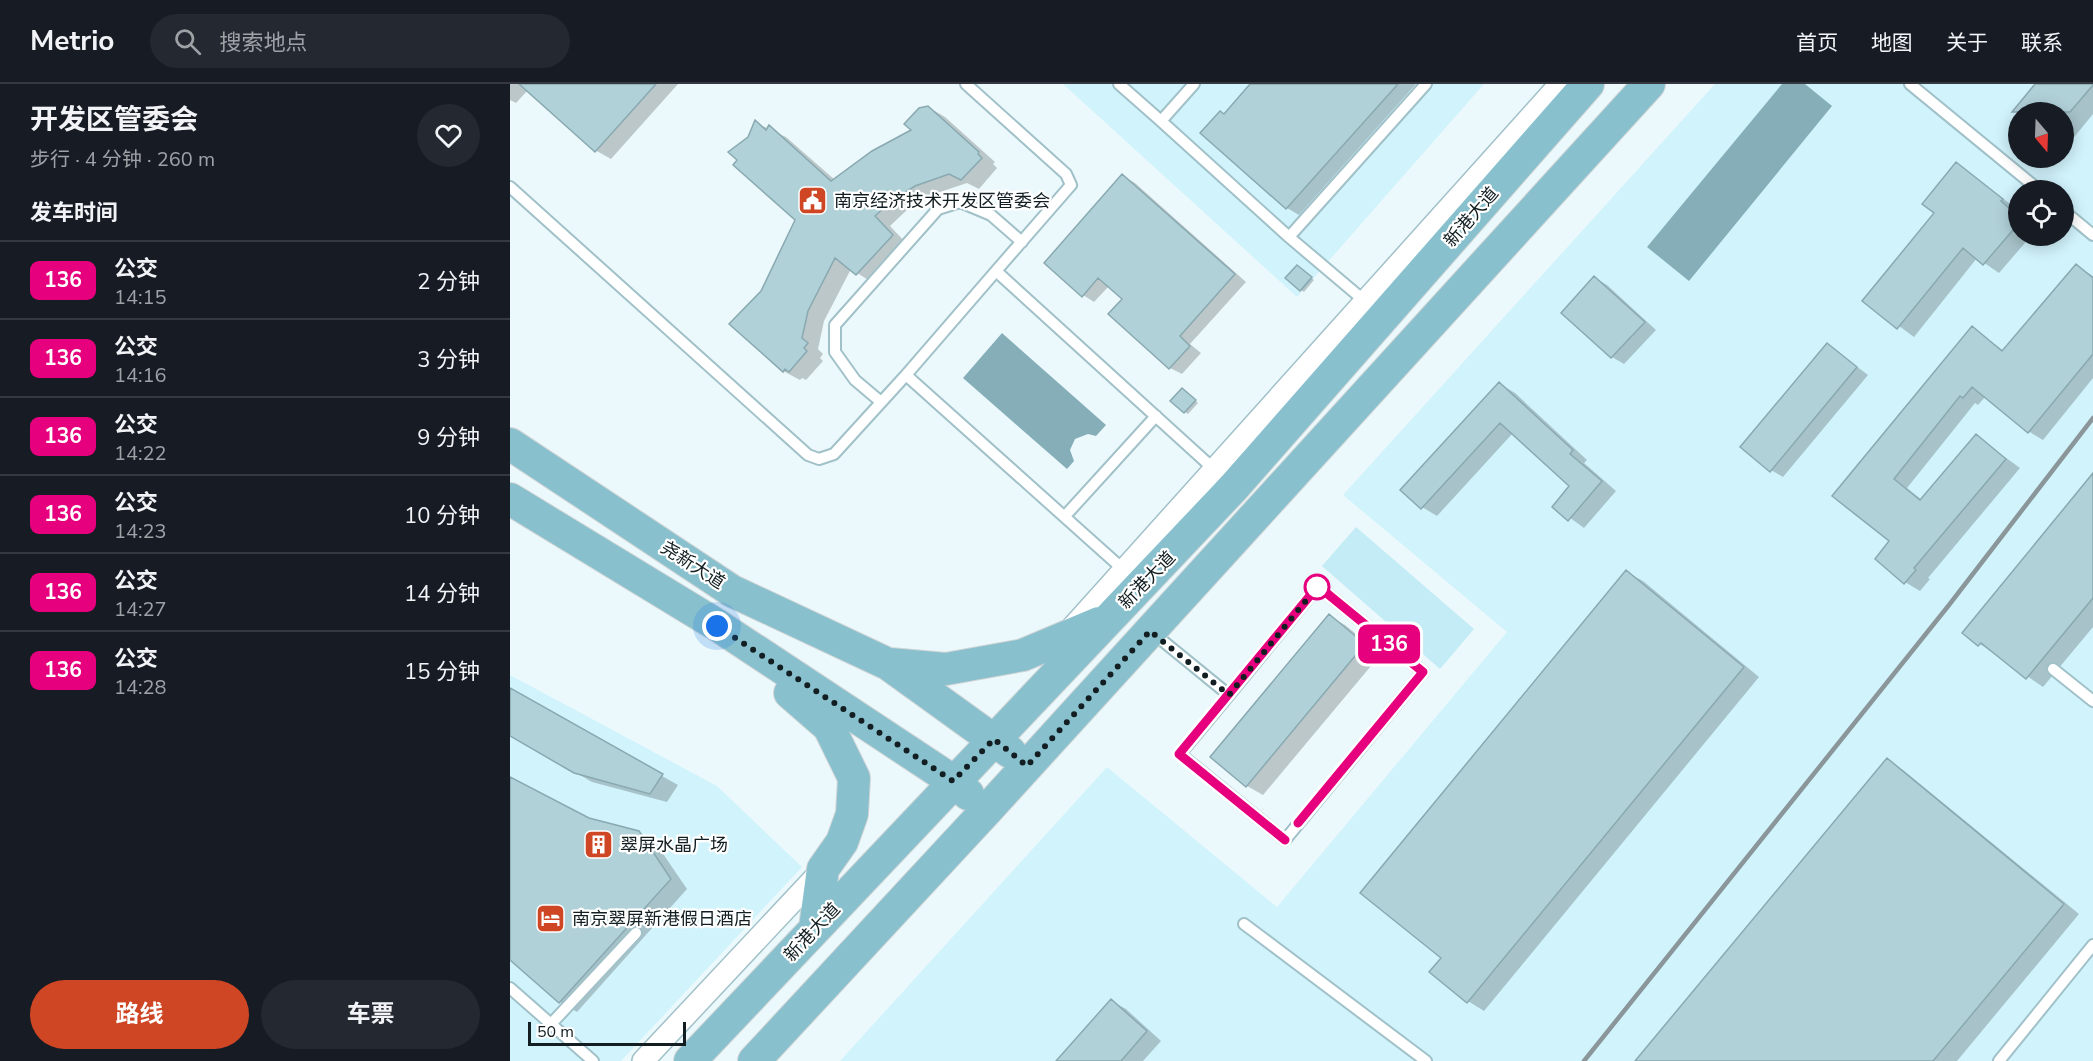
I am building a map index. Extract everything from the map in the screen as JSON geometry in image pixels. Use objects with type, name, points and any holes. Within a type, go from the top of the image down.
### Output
[{"type":"main road","name":"新港大道","points":[[690,1061],[953,781],[1111,618],[1133,578],[1374,309],[1588,84]]},
{"type":"main road","name":"新港大道","points":[[754,1061],[987,810],[1649,84]]},
{"type":"main road","name":"尧新大道","points":[[510,444],[732,591],[888,664],[994,739],[1027,766]]},
{"type":"main road","points":[[510,499],[717,626],[953,781],[987,810]]},
{"type":"main road","name":"尧新大道","points":[[888,664],[946,669],[1023,655],[1111,618]]},
{"type":"main road","points":[[717,626],[830,728],[854,777],[852,814],[842,842],[823,869],[815,928]]},
{"type":"street","points":[[1374,309],[1560,84]]},
{"type":"street","points":[[1063,638],[1133,578]]},
{"type":"street","points":[[643,1061],[823,869]]},
{"type":"lane","points":[[510,187],[808,455],[819,459],[834,454],[1071,185],[1066,174],[966,84]]},
{"type":"lane","points":[[1119,84],[1289,237],[1374,309]]},
{"type":"lane","points":[[1161,121],[1194,84]]},
{"type":"lane","points":[[1289,237],[1426,84]]},
{"type":"lane","points":[[1910,84],[2027,180]]},
{"type":"lane","points":[[881,402],[855,380],[835,352],[835,325],[938,209],[960,202],[992,214],[1022,242]]},
{"type":"lane","points":[[2074,220],[2093,235]]},
{"type":"lane","points":[[996,271],[1224,478]]},
{"type":"lane","points":[[906,375],[1133,578]]},
{"type":"lane","points":[[1065,516],[1156,416]]},
{"type":"lane","points":[[1318,586],[1423,672],[1285,840],[1179,754],[1229,695],[1318,586]]},
{"type":"lane","points":[[1150,631],[1229,695]]},
{"type":"lane","points":[[2053,669],[2093,701]]},
{"type":"lane","points":[[1244,924],[1426,1061]]},
{"type":"lane","points":[[551,1024],[636,933]]},
{"type":"lane","points":[[1999,1061],[2093,945]]},
{"type":"lane","points":[[510,988],[593,1061]]},
{"type":"shaded area","points":[[1063,84],[1484,84],[1297,297]]},
{"type":"shaded area","points":[[1715,84],[2093,84],[2093,1061],[840,1061],[1107,767],[1277,907],[1507,632],[1343,495]]},
{"type":"shaded area","points":[[1782,84],[1805,84],[1832,106],[1689,281],[1647,247]]},
{"type":"shaded area","points":[[1002,333],[1106,425],[1096,436],[1088,434],[1075,439],[1070,450],[1074,461],[1067,469],[963,378]]},
{"type":"shaded area","points":[[1356,527],[1474,629],[1440,669],[1322,566]]},
{"type":"shaded area","points":[[510,675],[717,786],[802,867],[621,1061],[510,1061]]},
{"type":"building","points":[[519,84],[656,84],[595,152]]},
{"type":"building","points":[[1250,84],[1398,84],[1286,209],[1200,133],[1220,111],[1224,114]]},
{"type":"building","points":[[2035,84],[2093,84],[2074,107],[2074,102],[2020,102]]},
{"type":"building","points":[[928,106],[979,152],[982,158],[961,180],[949,174],[915,186],[889,203],[875,216],[893,235],[856,275],[835,258],[808,311],[802,338],[808,343],[804,348],[807,351],[789,372],[785,369],[783,372],[729,324],[761,291],[795,220],[733,165],[737,160],[728,152],[748,137],[755,120],[766,130],[769,125],[831,181],[872,151],[911,130],[904,124],[919,108]]},
{"type":"building","points":[[1956,162],[2003,199],[2001,201],[2008,207],[2008,236],[1983,265],[1963,248],[1897,329],[1862,301],[1934,213],[1922,204]]},
{"type":"building","points":[[1122,174],[1235,274],[1180,336],[1190,346],[1169,369],[1108,314],[1122,299],[1098,278],[1082,297],[1044,263]]},
{"type":"building","points":[[2076,264],[2093,278],[2093,354],[2028,433],[1972,387],[1963,398],[1960,396],[1894,479],[1920,500],[1976,434],[2006,459],[1914,568],[1916,570],[1904,584],[1875,559],[1889,541],[1832,496],[1972,326],[2002,351]]},
{"type":"building","points":[[1297,265],[1312,277],[1300,291],[1285,278]]},
{"type":"building","points":[[1594,276],[1645,322],[1611,358],[1561,313]]},
{"type":"building","points":[[1827,343],[1857,367],[1770,472],[1740,447]]},
{"type":"building","points":[[1499,382],[1573,450],[1570,454],[1602,481],[1568,521],[1552,507],[1569,486],[1500,423],[1421,509],[1400,490]]},
{"type":"building","points":[[1182,388],[1196,400],[1184,413],[1170,401]]},
{"type":"building","points":[[2093,473],[2093,598],[2026,679],[1981,643],[1978,646],[1962,633]]},
{"type":"building","points":[[1626,570],[1744,667],[1467,1003],[1429,972],[1441,958],[1360,893]]},
{"type":"building","points":[[1329,614],[1365,644],[1246,787],[1210,757]]},
{"type":"building","points":[[510,688],[663,774],[650,794],[574,773],[510,736]]},
{"type":"building","points":[[1887,758],[2064,904],[1933,1061],[1635,1061]]},
{"type":"building","points":[[510,777],[589,818],[639,831],[671,879],[559,1003],[510,960]]},
{"type":"building","points":[[1111,999],[1147,1031],[1121,1061],[1056,1061]]},
{"type":"railway","points":[[1584,1061],[1949,605],[2093,418]]},
{"type":"bus line","name":"136","points":[[1285,840],[1179,754],[1318,586],[1423,672],[1298,823]]},
{"type":"place","name":"南京经济技术开发区管委会","points":[[813,201]]},
{"type":"place","name":"翠屏水晶广场","points":[[599,845]]},
{"type":"place","name":"南京翠屏新港假日酒店","points":[[551,919]]},
{"type":"route","points":[[717,626],[953,781],[994,739],[1027,766],[1150,631],[1229,695],[1317,587]]}]
